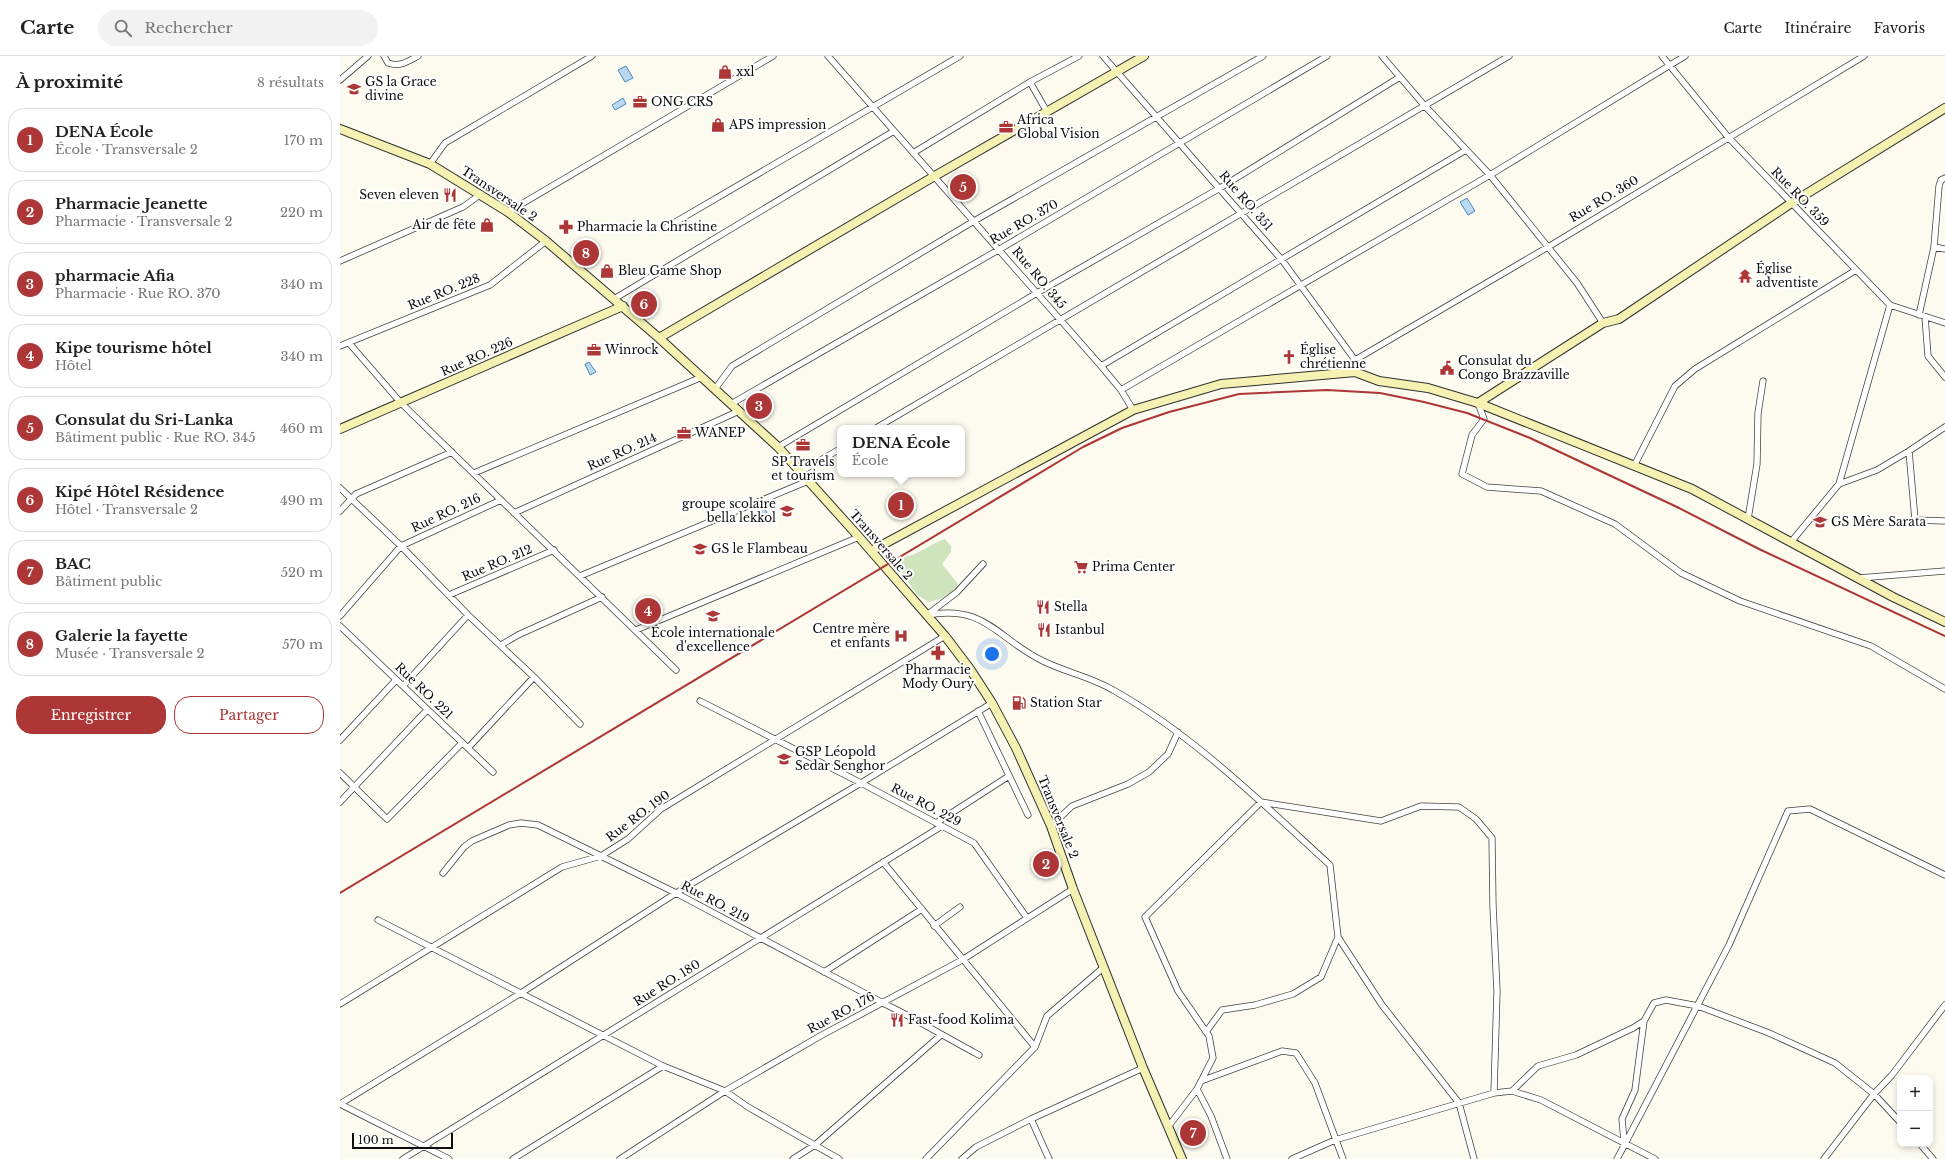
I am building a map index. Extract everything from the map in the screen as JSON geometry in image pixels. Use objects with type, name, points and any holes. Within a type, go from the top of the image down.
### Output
[{"type":"street","points":[[340,80],[368,56]]},
{"type":"street","points":[[384,56],[388,63],[395,65],[405,64],[418,56]]},
{"type":"street","points":[[430,164],[445,143],[592,56]]},
{"type":"street","points":[[508,212],[773,56]]},
{"type":"street","name":"Rue RO. 345","points":[[828,56],[933,177],[1000,249],[1037,294],[1101,366],[1120,390],[1133,410]]},
{"type":"street","points":[[667,227],[960,56]]},
{"type":"street","points":[[913,153],[1030,82],[1079,56]]},
{"type":"street","name":"Rue RO. 351","points":[[1103,56],[1181,143],[1282,260],[1355,360]]},
{"type":"street","points":[[659,338],[933,177],[1144,56]]},
{"type":"street","points":[[715,389],[732,366],[974,221],[1263,56]]},
{"type":"street","name":"Rue RO. 370","points":[[731,404],[1000,249],[1327,56]]},
{"type":"street","points":[[1382,56],[1424,105],[1490,175],[1577,283],[1602,322]]},
{"type":"street","points":[[881,425],[1241,212],[1509,56]]},
{"type":"street","name":"Rue RO. 359","points":[[1662,56],[1728,137],[1790,204],[1890,305],[1945,322]]},
{"type":"street","points":[[1120,390],[1302,286],[1490,175],[1685,56]]},
{"type":"street","name":"Rue RO. 360","points":[[1355,360],[1548,247],[1864,56]]},
{"type":"street","points":[[778,447],[1220,188],[1400,77]]},
{"type":"street","points":[[1030,82],[1047,112]]},
{"type":"street","points":[[1478,403],[1602,322],[1619,319],[1790,204],[1945,108]]},
{"type":"street","name":"Transversale 2","points":[[340,129],[430,164],[481,194],[508,212],[546,241],[623,306],[778,447],[945,636],[970,669],[992,703],[1016,748],[1051,826],[1073,889],[1143,1068],[1182,1159]]},
{"type":"street","points":[[614,299],[894,131]]},
{"type":"street","points":[[1101,366],[1466,150]]},
{"type":"street","points":[[1945,178],[1940,180],[1934,247],[1922,316],[1928,356],[1945,377]]},
{"type":"street","points":[[340,261],[463,207],[481,194]]},
{"type":"street","name":"Rue RO. 228","points":[[340,346],[490,285],[546,241]]},
{"type":"street","points":[[1934,247],[1945,249]]},
{"type":"street","points":[[1634,466],[1675,386],[1695,369],[1856,270]]},
{"type":"street","points":[[1791,542],[1839,484],[1890,305]]},
{"type":"street","name":"Rue RO. 226","points":[[340,428],[623,306]]},
{"type":"street","points":[[349,343],[401,403],[676,670]]},
{"type":"street","points":[[1355,360],[1355,372]]},
{"type":"street","points":[[871,551],[1133,410],[1221,384],[1355,372],[1379,381],[1428,388],[1478,403],[1692,489],[1945,622]]},
{"type":"street","points":[[474,473],[702,377]]},
{"type":"street","points":[[1748,518],[1757,464],[1758,412],[1763,381]]},
{"type":"street","points":[[1478,403],[1484,419],[1472,435],[1462,474],[1487,487],[1541,491],[1615,524],[1681,573],[1740,600],[1871,646],[1945,689]]},
{"type":"street","name":"Rue RO. 214","points":[[514,513],[739,411]]},
{"type":"street","points":[[1839,484],[1877,470],[1945,427]]},
{"type":"street","points":[[800,472],[837,451]]},
{"type":"street","points":[[1909,451],[1914,517],[1918,521],[1945,521]]},
{"type":"street","points":[[340,511],[356,494],[452,452]]},
{"type":"street","points":[[580,576],[808,481]]},
{"type":"street","points":[[340,488],[401,546],[468,615],[534,677],[580,724]]},
{"type":"street","name":"Rue RO. 216","points":[[401,546],[501,500]]},
{"type":"street","points":[[636,630],[859,537]]},
{"type":"street","points":[[340,616],[401,546]]},
{"type":"street","name":"Rue RO. 212","points":[[448,595],[554,550]]},
{"type":"street","points":[[926,615],[957,592],[983,564]]},
{"type":"street","points":[[1859,578],[1945,570]]},
{"type":"street","points":[[501,645],[518,635],[602,597]]},
{"type":"street","points":[[926,615],[945,612],[966,614],[987,623],[1030,654],[1043,661],[1112,689],[1178,732],[1261,802],[1330,865],[1338,937],[1382,1005],[1459,1103],[1474,1159]]},
{"type":"street","points":[[403,686],[468,615]]},
{"type":"street","name":"Rue RO. 221","points":[[340,626],[493,772]]},
{"type":"street","name":"Rue RO. 190","points":[[340,1004],[562,866],[601,856],[628,839],[662,809],[945,636]]},
{"type":"street","points":[[468,748],[534,677]]},
{"type":"street","points":[[340,740],[396,680]]},
{"type":"street","name":"Rue RO. 229","points":[[700,702],[861,783],[974,843],[1026,918]]},
{"type":"street","points":[[340,1104],[521,992],[676,893],[992,703]]},
{"type":"street","points":[[340,802],[427,710]]},
{"type":"street","points":[[978,711],[1028,815]]},
{"type":"street","points":[[1051,826],[1072,806],[1128,784],[1149,772],[1168,754],[1178,732]]},
{"type":"street","points":[[340,773],[387,820],[462,743]]},
{"type":"street","name":"Rue RO. 180","points":[[403,1159],[883,862],[1009,776]]},
{"type":"street","points":[[1168,1126],[1197,1089],[1213,1058],[1209,1036],[1178,991],[1145,917],[1261,802]]},
{"type":"street","points":[[1261,802],[1381,821],[1421,806],[1459,808],[1476,819],[1492,838],[1492,906],[1497,991],[1494,1093]]},
{"type":"street","points":[[1617,1159],[1624,1142],[1729,946],[1788,811],[1810,809],[1945,874]]},
{"type":"street","name":"Rue RO. 219","points":[[443,873],[464,847],[472,841],[509,825],[522,823],[538,825],[676,893],[912,1017],[941,1035],[979,1055]]},
{"type":"street","points":[[883,862],[922,909],[934,926],[1035,1047]]},
{"type":"street","name":"Rue RO. 176","points":[[620,1159],[725,1091],[822,1035],[962,960],[1073,889]]},
{"type":"street","points":[[934,926],[960,907]]},
{"type":"street","points":[[824,972],[922,909]]},
{"type":"street","points":[[378,920],[663,1066],[725,1091],[748,1107],[839,1159]]},
{"type":"street","points":[[1206,1032],[1222,1010],[1255,1005],[1294,994],[1321,977],[1338,937]]},
{"type":"street","points":[[926,1159],[1035,1047],[1047,1016],[1104,967]]},
{"type":"street","points":[[1624,1142],[1622,1119],[1635,1090],[1644,1021],[1654,1003],[1666,1000],[1698,1006],[1769,1033],[1835,1063],[1874,1094],[1897,1119]]},
{"type":"street","points":[[1824,1159],[1874,1094],[1892,1075],[1945,1005]]},
{"type":"street","points":[[1512,1091],[1538,1066],[1576,1055],[1633,1028],[1644,1021]]},
{"type":"street","points":[[793,1159],[815,1145],[941,1035]]},
{"type":"street","points":[[1201,1081],[1282,1051],[1296,1053],[1315,1083],[1343,1159]]},
{"type":"street","points":[[513,1159],[663,1066]]},
{"type":"street","points":[[962,1159],[976,1147],[1031,1119],[1143,1068]]},
{"type":"street","points":[[1197,1089],[1211,1116],[1227,1159]]},
{"type":"street","points":[[1292,1159],[1335,1140],[1494,1093],[1512,1091],[1541,1100],[1655,1159]]},
{"type":"street","points":[[340,1104],[449,1159]]},
{"type":"street","points":[[1031,1119],[1049,1159]]},
{"type":"street","points":[[1923,1147],[1934,1159]]},
{"type":"green space","points":[[945,539],[951,546],[951,552],[942,564],[958,584],[950,594],[929,602],[917,595],[898,567],[904,557],[915,554]]},
{"type":"water","points":[[626,66],[633,78],[625,82],[618,70]]},
{"type":"water","points":[[623,98],[626,104],[615,110],[612,105]]},
{"type":"water","points":[[1467,198],[1475,211],[1468,215],[1460,202]]},
{"type":"water","points":[[589,362],[596,372],[590,375],[585,364]]},
{"type":"water","points":[[764,506],[768,516],[762,518],[760,508]]},
{"type":"railway","points":[[340,893],[1083,447],[1122,428],[1169,412],[1239,394],[1327,390],[1380,393],[1467,413],[1530,438],[1677,507],[1759,549],[1945,636]]},
{"type":"place","name":"xxl","points":[[725,72]]},
{"type":"place","name":"GS la Grace divine","points":[[354,89]]},
{"type":"place","name":"ONG CRS","points":[[640,102]]},
{"type":"place","name":"APS impression","points":[[718,125]]},
{"type":"place","name":"Africa Global Vision","points":[[1006,127]]},
{"type":"place","name":"Consulat du Sri-Lanka","points":[[963,187]]},
{"type":"place","name":"Seven eleven","points":[[450,195]]},
{"type":"place","name":"Air de fête","points":[[487,225]]},
{"type":"place","name":"Pharmacie la Christine","points":[[566,227]]},
{"type":"place","name":"Galerie la fayette","points":[[586,253]]},
{"type":"place","name":"Bleu Game Shop","points":[[607,271]]},
{"type":"place","name":"Église adventiste","points":[[1745,276]]},
{"type":"place","name":"Kipé Hôtel Résidence","points":[[644,304]]},
{"type":"place","name":"Winrock","points":[[594,350]]},
{"type":"place","name":"Église chrétienne","points":[[1289,357]]},
{"type":"place","name":"Consulat du Congo Brazzaville","points":[[1447,368]]},
{"type":"place","name":"pharmacie Afia","points":[[759,406]]},
{"type":"place","name":"WANEP","points":[[684,433]]},
{"type":"place","name":"SP Travels et tourism","points":[[803,445]]},
{"type":"place","name":"DENA École","points":[[901,505]]},
{"type":"place","name":"groupe scolaire bella lekkol","points":[[787,511]]},
{"type":"place","name":"GS Mère Sarata","points":[[1820,522]]},
{"type":"place","name":"GS le Flambeau","points":[[700,549]]},
{"type":"place","name":"Prima Center","points":[[1081,567]]},
{"type":"place","name":"Stella","points":[[1043,607]]},
{"type":"place","name":"Kipe tourisme hôtel","points":[[648,611]]},
{"type":"place","name":"École internationale d'excellence","points":[[713,616]]},
{"type":"place","name":"Istanbul","points":[[1044,630]]},
{"type":"place","name":"Centre mère et enfants","points":[[901,636]]},
{"type":"place","name":"Pharmacie Mody Oury","points":[[938,653]]},
{"type":"place","name":"Station Star","points":[[1019,703]]},
{"type":"place","name":"GSP Léopold Sedar Senghor","points":[[784,759]]},
{"type":"place","name":"Pharmacie Jeanette","points":[[1046,864]]},
{"type":"place","name":"Fast-food Kolima","points":[[897,1020]]},
{"type":"place","name":"BAC","points":[[1193,1133]]}]
